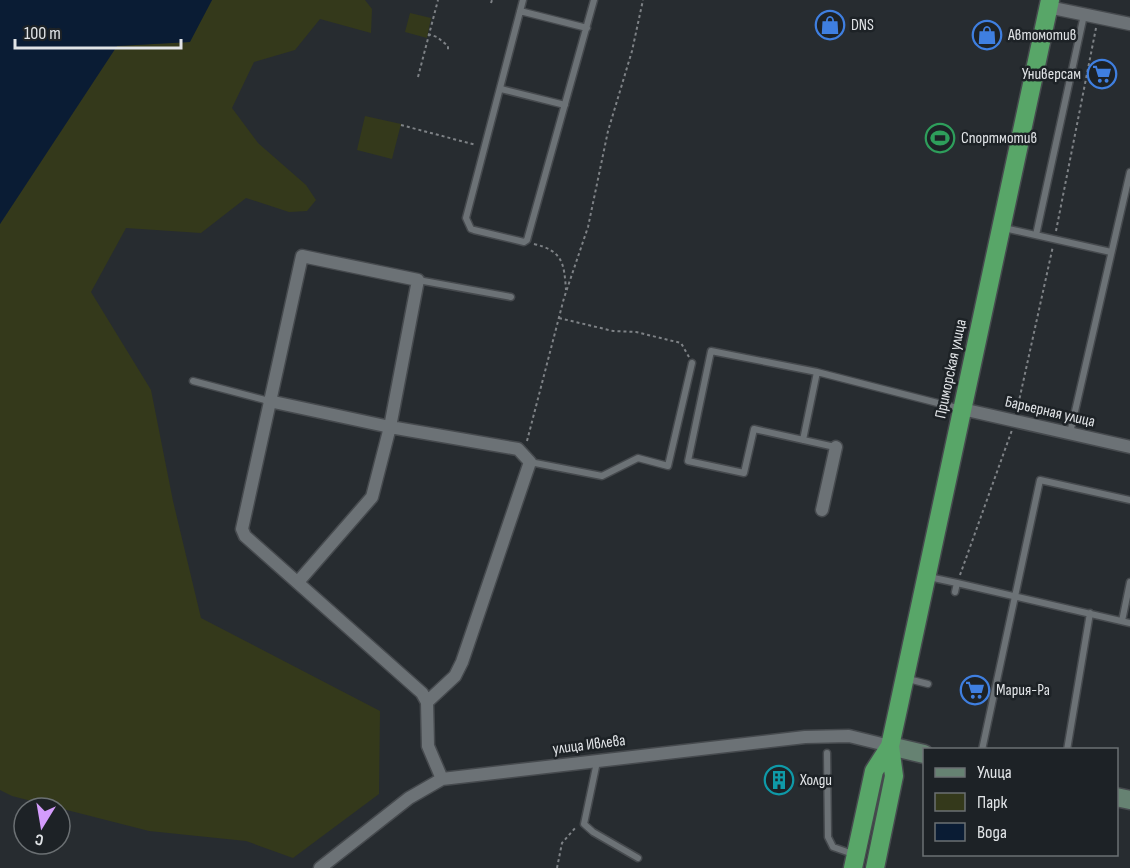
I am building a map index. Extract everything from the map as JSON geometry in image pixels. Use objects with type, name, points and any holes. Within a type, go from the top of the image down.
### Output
[{"type":"highway","name":"Приморская улица","points":[[890,746],[1049,4]]},
{"type":"highway","points":[[855,862],[874,771],[890,746]]},
{"type":"highway","points":[[875,868],[894,776],[890,746]]},
{"type":"main road","points":[[890,746],[923,754]]},
{"type":"street","points":[[1049,4],[1084,15],[1130,24]]},
{"type":"street","points":[[298,582],[372,498],[390,427],[418,280],[302,256],[242,529],[245,536],[422,693],[427,702],[428,746],[442,779]]},
{"type":"street","points":[[269,401],[390,427],[518,449],[527,458],[462,662],[455,676],[427,702]]},
{"type":"street","name":"Барьерная улица","points":[[962,409],[1130,447]]},
{"type":"street","points":[[822,510],[836,447]]},
{"type":"street","name":"улица Ивлева","points":[[320,868],[409,798],[442,779],[805,737],[849,736],[890,746]]},
{"type":"lane","points":[[522,0],[501,89],[466,218],[474,230],[526,242],[594,0]]},
{"type":"lane","points":[[520,11],[587,28]]},
{"type":"lane","points":[[1036,235],[1084,15]]},
{"type":"lane","points":[[501,89],[565,105]]},
{"type":"lane","points":[[1070,434],[1111,252],[1128,191],[1130,172]]},
{"type":"lane","points":[[1001,227],[1111,252]]},
{"type":"lane","points":[[418,280],[511,297]]},
{"type":"lane","points":[[836,447],[754,429],[744,473],[688,461],[711,351],[817,372],[962,409]]},
{"type":"lane","points":[[527,458],[602,476],[638,458],[668,466],[692,363]]},
{"type":"lane","points":[[803,440],[817,372]]},
{"type":"lane","points":[[193,381],[269,401]]},
{"type":"lane","points":[[982,748],[1040,480],[1130,500]]},
{"type":"lane","points":[[926,576],[1130,622]]},
{"type":"lane","points":[[1122,621],[1130,582]]},
{"type":"lane","points":[[955,592],[957,583]]},
{"type":"lane","points":[[1067,748],[1090,614]]},
{"type":"lane","points":[[904,678],[928,684]]},
{"type":"lane","points":[[827,753],[828,837],[833,847],[855,862]]},
{"type":"lane","points":[[597,761],[584,824],[593,832],[638,858]]},
{"type":"path","points":[[418,77],[438,0]]},
{"type":"path","points":[[527,458],[559,318],[588,227],[608,131],[632,51],[643,0]]},
{"type":"path","points":[[957,583],[1015,421],[1098,18]]},
{"type":"path","points":[[428,34],[448,45],[448,51]]},
{"type":"path","points":[[401,125],[485,148]]},
{"type":"path","points":[[542,246],[550,248],[564,264],[566,292]]},
{"type":"path","points":[[559,318],[613,331],[636,332],[681,343],[692,363]]},
{"type":"path","points":[[557,868],[562,843],[575,827],[584,824]]},
{"type":"green space","points":[[212,0],[365,0],[372,9],[371,33],[320,19],[295,50],[254,62],[232,108],[258,143],[306,185],[316,200],[307,211],[289,212],[246,198],[201,233],[126,228],[91,292],[151,390],[173,501],[201,618],[380,711],[379,794],[293,858],[246,841],[149,831],[72,811],[72,796],[12,796],[0,790],[0,224],[117,46],[189,42]]},
{"type":"green space","points":[[410,13],[431,18],[427,38],[405,32]]},
{"type":"green space","points":[[365,116],[401,124],[392,159],[357,150]]},
{"type":"water","points":[[0,0],[212,0],[190,42],[117,46],[0,224]]},
{"type":"place","name":"DNS","points":[[830,25]]},
{"type":"place","name":"Автомотив","points":[[987,35]]},
{"type":"place","name":"Универсам","points":[[1102,74]]},
{"type":"place","name":"Спортмотив","points":[[940,138]]},
{"type":"place","name":"Мария-Ра","points":[[975,690]]},
{"type":"place","name":"Холди","points":[[779,780]]}]
